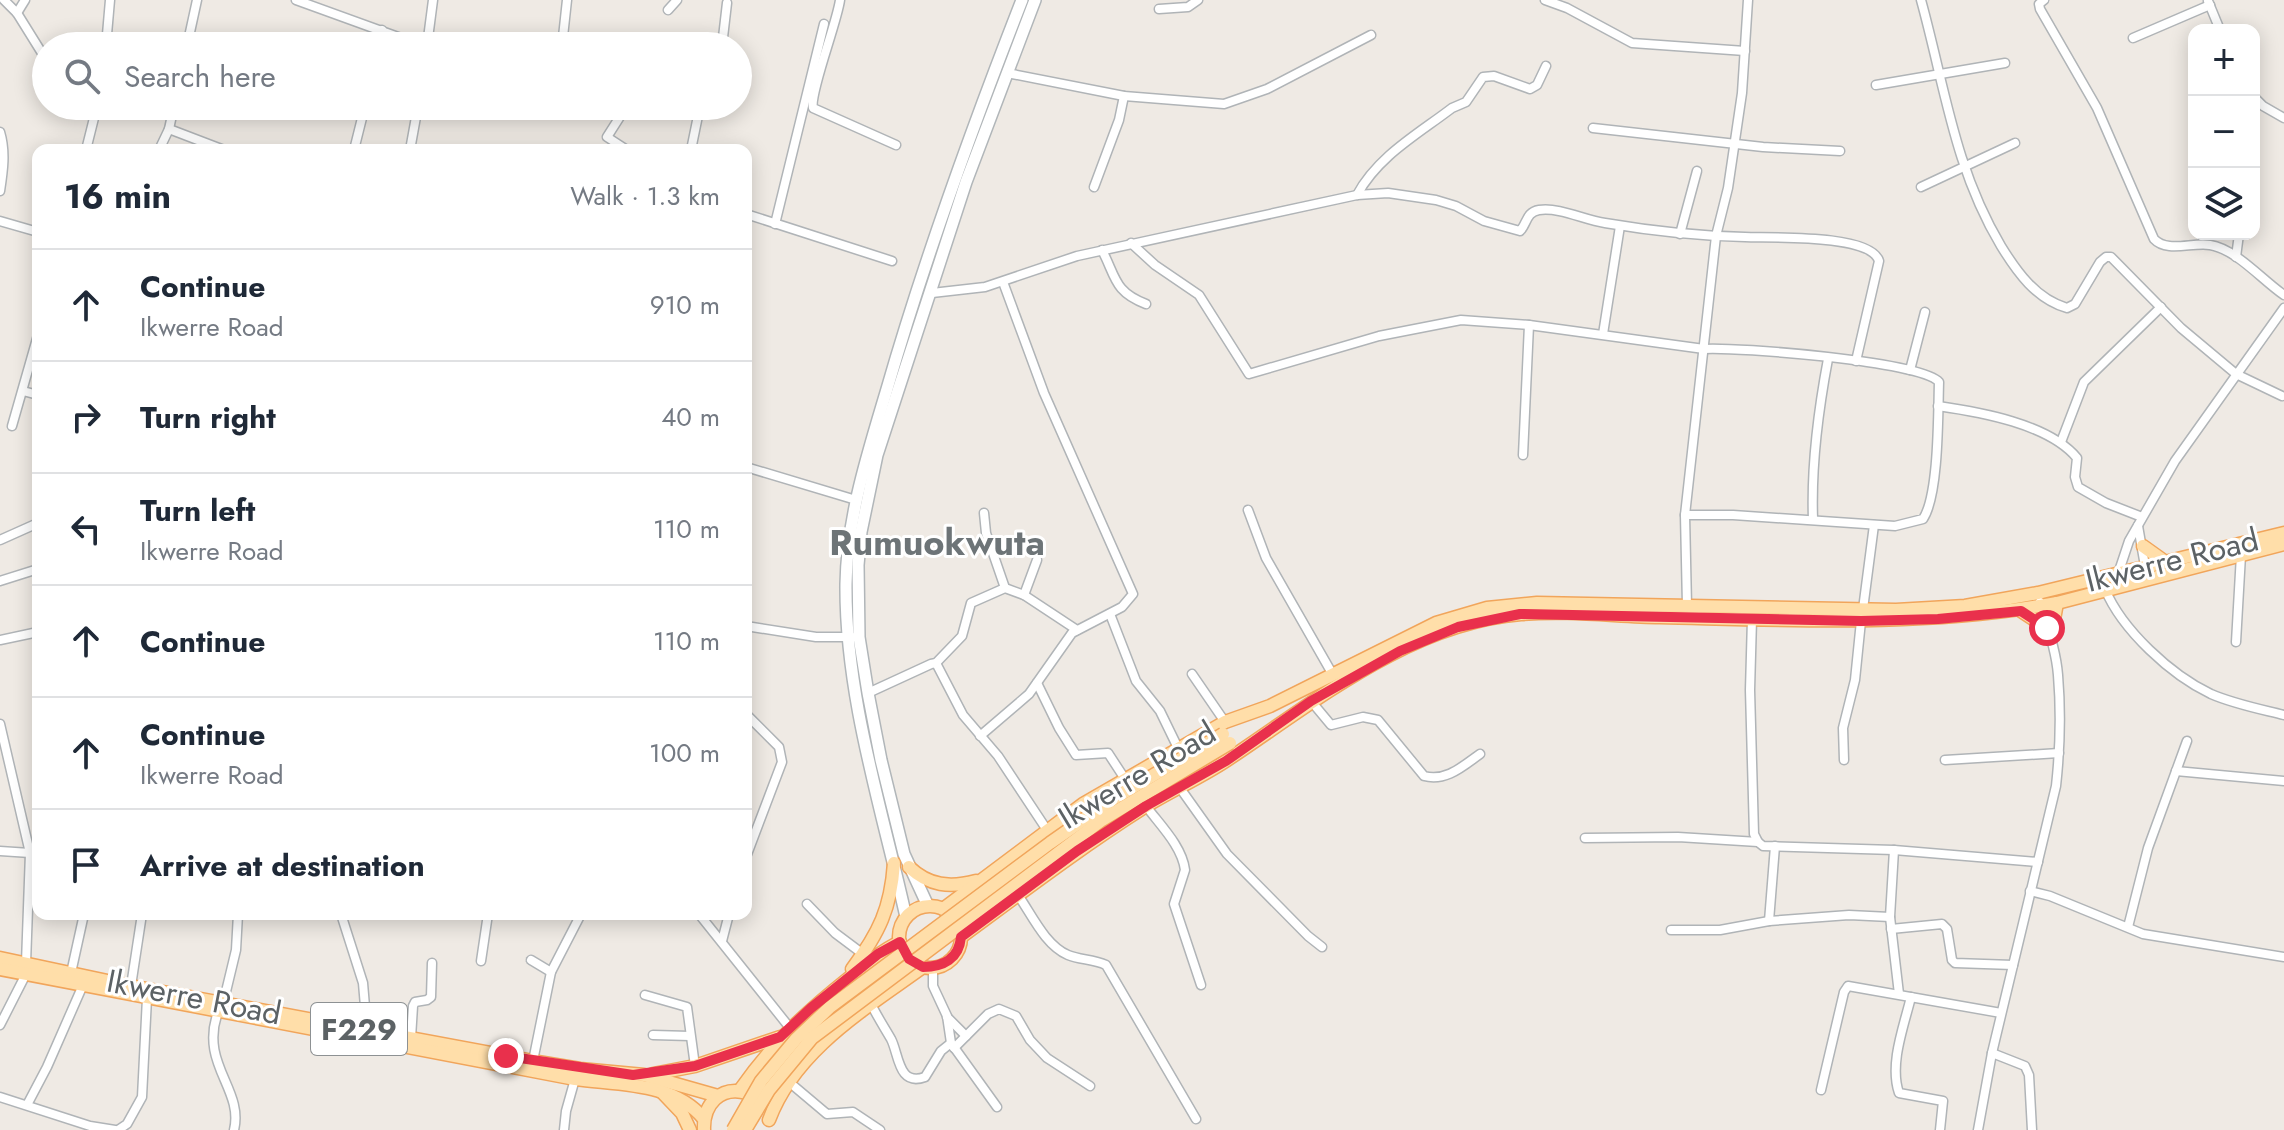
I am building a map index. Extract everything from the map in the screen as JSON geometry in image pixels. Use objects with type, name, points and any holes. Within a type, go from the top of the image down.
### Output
[{"type":"main road","points":[[906,917],[871,767],[847,562],[856,500],[912,302],[975,121],[1022,0]]},
{"type":"main road","points":[[928,906],[909,867],[854,637],[858,565],[867,496],[877,455],[966,182],[1035,0]]},
{"type":"main road","name":"Ikwerre Road","points":[[943,909],[1083,804],[1178,748],[1226,733],[1270,706],[1411,634],[1457,616],[1487,608],[1537,603],[1687,606],[1938,619],[2021,611],[2040,600],[2119,571],[2284,533]]},
{"type":"main road","name":"Ikwerre Road","points":[[961,937],[1077,851],[1146,806],[1226,761],[1311,701],[1427,639],[1458,627],[1501,617],[1538,614],[1752,619],[1862,615],[2040,600],[2057,603],[2284,544]]},
{"type":"main road","points":[[2143,546],[2164,561]]},
{"type":"main road","points":[[2021,611],[2049,632],[2057,603]]},
{"type":"main road","points":[[733,1130],[761,1081],[796,1039],[830,1007],[1113,799],[1226,733],[1277,723]]},
{"type":"main road","points":[[745,1130],[769,1090],[812,1038],[1102,820],[1226,733]]},
{"type":"main road","points":[[840,985],[875,937],[883,919],[894,863]]},
{"type":"main road","points":[[909,867],[919,876],[940,885],[983,880]]},
{"type":"main road","points":[[769,1125],[776,1101],[815,1050],[871,1004],[928,967],[950,960],[958,950],[961,937],[956,919],[943,909],[928,906],[915,909],[906,917],[900,929],[900,942],[909,959],[928,967]]},
{"type":"main road","points":[[718,1096],[740,1090],[762,1057],[785,1033],[878,954],[900,942]]},
{"type":"main road","name":"Ikwerre Road","points":[[0,958],[26,969],[83,985],[147,998],[367,1030],[580,1069],[644,1075],[718,1096]]},
{"type":"main road","name":"Ikwerre Road","points":[[0,969],[71,973],[221,1008],[575,1079],[662,1092],[678,1096],[693,1105],[704,1124]]},
{"type":"main road","points":[[644,1075],[695,1066],[785,1033]]},
{"type":"main road","points":[[740,1090],[758,1099],[766,1109],[769,1125]]},
{"type":"main road","points":[[662,1092],[682,1113],[690,1130]]},
{"type":"main road","name":"F229","points":[[704,1124],[710,1104],[718,1096]]},
{"type":"street","points":[[4,0],[17,13],[32,37]]},
{"type":"street","points":[[17,13],[25,0]]},
{"type":"street","points":[[107,32],[110,0]]},
{"type":"street","points":[[190,32],[197,0]]},
{"type":"street","points":[[296,0],[387,32]]},
{"type":"street","points":[[427,32],[433,0]]},
{"type":"street","points":[[564,32],[567,0]]},
{"type":"street","points":[[668,10],[677,0]]},
{"type":"street","points":[[840,0],[811,100],[813,108],[896,145]]},
{"type":"street","points":[[1159,9],[1188,7],[1198,0]]},
{"type":"street","points":[[1545,0],[1567,8],[1632,43],[1745,51]]},
{"type":"street","points":[[1567,8],[1574,0]]},
{"type":"street","points":[[1687,606],[1685,515],[1716,236],[1728,188],[1734,142],[1748,0]]},
{"type":"street","points":[[1921,0],[1963,166],[1986,221],[2016,271],[2041,294],[2062,307],[2071,307],[2100,262],[2111,257],[2181,328],[2236,374],[2282,396]]},
{"type":"street","points":[[2044,0],[2039,4],[2040,9],[2097,108],[2154,239],[2171,246],[2211,245],[2225,249],[2284,295]]},
{"type":"street","points":[[2133,38],[2209,2],[2218,24]]},
{"type":"street","points":[[724,32],[727,3]]},
{"type":"street","points":[[775,224],[824,24]]},
{"type":"street","points":[[1007,73],[1124,96],[1224,104],[1267,89],[1371,35]]},
{"type":"street","points":[[1876,85],[2005,63]]},
{"type":"street","points":[[1357,195],[1366,177],[1377,165],[1452,108],[1466,102],[1483,77],[1494,76],[1530,89],[1537,85],[1546,66]]},
{"type":"street","points":[[1094,187],[1119,120],[1124,96]]},
{"type":"street","points":[[2260,103],[2284,118]]},
{"type":"street","points":[[88,144],[94,120]]},
{"type":"street","points":[[162,144],[171,120]]},
{"type":"street","points":[[356,144],[362,120]]},
{"type":"street","points":[[411,144],[415,120]]},
{"type":"street","points":[[618,120],[607,137],[618,144]]},
{"type":"street","points":[[692,144],[697,120]]},
{"type":"street","points":[[1593,128],[1622,134],[1840,151]]},
{"type":"street","points":[[169,129],[208,144]]},
{"type":"street","points":[[0,132],[4,166],[0,191]]},
{"type":"street","points":[[1921,187],[2015,143]]},
{"type":"street","points":[[1680,234],[1697,171]]},
{"type":"street","points":[[932,293],[1003,282],[1077,256],[1131,243],[1357,195],[1388,193],[1436,200],[1456,206],[1484,221],[1520,231],[1535,210],[1549,210],[1620,226],[1680,234],[1847,243],[1870,249],[1877,254],[1879,261],[1856,361]]},
{"type":"street","points":[[752,216],[892,261]]},
{"type":"street","points":[[0,221],[32,230]]},
{"type":"street","points":[[1603,334],[1620,226]]},
{"type":"street","points":[[2236,257],[2238,240]]},
{"type":"street","points":[[1131,243],[1155,265],[1199,295],[1249,374],[1412,327],[1461,320],[1529,325],[1704,349],[1729,348],[1856,361],[1934,376],[1939,382],[1929,510],[1923,519],[1895,526],[1813,519],[1685,515]]},
{"type":"street","points":[[1102,250],[1116,284],[1125,294],[1146,304]]},
{"type":"street","points":[[980,736],[1022,701],[1063,644],[1077,630],[1110,614],[1132,598],[1132,587],[1044,393],[1003,282]]},
{"type":"street","points":[[2061,442],[2084,382],[2161,307]]},
{"type":"street","points":[[2119,571],[2140,521],[2175,461],[2284,308]]},
{"type":"street","points":[[1910,370],[1925,312]]},
{"type":"street","points":[[1523,455],[1529,325]]},
{"type":"street","points":[[12,426],[32,357]]},
{"type":"street","points":[[1813,519],[1812,484],[1818,415],[1828,359]]},
{"type":"street","points":[[23,391],[32,393]]},
{"type":"street","points":[[1938,406],[1978,412],[2061,442],[2077,458],[2075,483],[2078,487],[2140,521]]},
{"type":"street","points":[[752,469],[856,500]]},
{"type":"street","points":[[1248,510],[1271,568],[1333,675]]},
{"type":"street","points":[[984,513],[986,533],[1005,588]]},
{"type":"street","points":[[2140,521],[2145,566]]},
{"type":"street","points":[[1844,760],[1843,728],[1855,680],[1874,525]]},
{"type":"street","points":[[0,540],[32,526]]},
{"type":"street","points":[[2236,642],[2241,555]]},
{"type":"street","points":[[1024,595],[1037,560]]},
{"type":"street","points":[[0,581],[32,571]]},
{"type":"street","points":[[868,693],[936,663],[962,636],[971,603],[1005,588],[1024,595],[1077,630]]},
{"type":"street","points":[[2105,589],[2118,614],[2146,647],[2188,680],[2211,693],[2284,715]]},
{"type":"street","points":[[1978,1130],[2001,1013],[2056,786],[2059,753],[2058,674],[2040,600]]},
{"type":"street","points":[[1110,614],[1136,681],[1160,711],[1178,748]]},
{"type":"street","points":[[1752,619],[1751,754],[1754,834],[1758,842],[1763,846],[1894,850],[2038,862]]},
{"type":"street","points":[[752,627],[816,637],[854,637]]},
{"type":"street","points":[[0,640],[32,633]]},
{"type":"street","points":[[936,663],[963,715],[998,756],[1047,830]]},
{"type":"street","points":[[1192,674],[1226,733]]},
{"type":"street","points":[[1037,683],[1076,755],[1108,753],[1125,779]]},
{"type":"street","points":[[1311,701],[1331,725],[1363,717],[1378,720],[1424,776],[1433,778],[1455,772],[1480,754]]},
{"type":"street","points":[[752,720],[779,747],[782,755],[752,839]]},
{"type":"street","points":[[0,724],[30,853],[26,969],[0,1025]]},
{"type":"street","points":[[2128,927],[2148,848],[2187,741]]},
{"type":"street","points":[[1945,760],[2059,753]]},
{"type":"street","points":[[2176,771],[2284,781]]},
{"type":"street","points":[[1180,788],[1227,854],[1322,947]]},
{"type":"street","points":[[1146,806],[1185,864],[1174,904],[1201,985]]},
{"type":"street","points":[[752,824],[756,827]]},
{"type":"street","points":[[1585,838],[1666,837],[1758,842]]},
{"type":"street","points":[[1769,921],[1775,846]]},
{"type":"street","points":[[1894,850],[1890,917],[1899,994]]},
{"type":"street","points":[[0,851],[30,853]]},
{"type":"street","points":[[2030,891],[2171,941],[2284,957]]},
{"type":"street","points":[[1018,895],[1060,951],[1106,965],[1196,1119]]},
{"type":"street","points":[[807,904],[835,933],[863,954]]},
{"type":"street","points":[[1671,930],[1720,930],[1769,921],[1849,915],[1890,917]]},
{"type":"street","points":[[71,973],[83,920]]},
{"type":"street","points":[[131,986],[141,920]]},
{"type":"street","points":[[234,1130],[236,1113],[212,1044],[213,1027],[236,950],[238,920]]},
{"type":"street","points":[[343,920],[363,983],[367,1030]]},
{"type":"street","points":[[481,961],[487,920]]},
{"type":"street","points":[[533,1061],[551,972],[578,920]]},
{"type":"street","points":[[704,920],[785,1033]]},
{"type":"street","points":[[722,941],[727,920]]},
{"type":"street","points":[[1891,929],[1942,924],[1947,929],[1955,963],[2013,965]]},
{"type":"street","points":[[531,960],[551,972]]},
{"type":"street","points":[[411,1038],[413,1006],[415,1002],[431,997],[432,963]]},
{"type":"street","points":[[928,967],[947,1016],[952,1046],[997,1107]]},
{"type":"street","points":[[27,1105],[83,985]]},
{"type":"street","points":[[1821,1090],[1845,989],[1851,986],[2001,1013]]},
{"type":"street","points":[[645,995],[685,1005],[695,1066]]},
{"type":"street","points":[[1911,997],[1898,1051],[1896,1083],[1899,1093],[1943,1101],[1940,1130]]},
{"type":"street","points":[[0,1097],[90,1126],[116,1130],[127,1124],[142,1097],[147,998]]},
{"type":"street","points":[[871,1004],[893,1042],[899,1067],[911,1078],[917,1080],[925,1077],[941,1051],[966,1036],[988,1014],[999,1009],[1016,1016],[1030,1040],[1047,1058],[1090,1086]]},
{"type":"street","points":[[947,1016],[966,1036]]},
{"type":"street","points":[[653,1035],[690,1036]]},
{"type":"street","points":[[1992,1053],[2025,1066],[2029,1075],[2032,1130]]},
{"type":"street","points":[[564,1130],[575,1079]]},
{"type":"street","points":[[789,1082],[827,1114],[853,1112],[880,1130]]},
{"type":"district","name":"Rumuokwuta","points":[[937,542]]},
{"type":"route","points":[[506,1056],[580,1069],[633,1075],[657,1074],[720,1059],[780,1037],[878,954],[900,942],[905,954],[914,963],[923,967],[945,964],[958,950],[961,937],[1077,851],[1146,806],[1226,761],[1311,701],[1400,651],[1458,627],[1520,614],[1861,621],[1938,619],[2021,611],[2047,628]]}]
